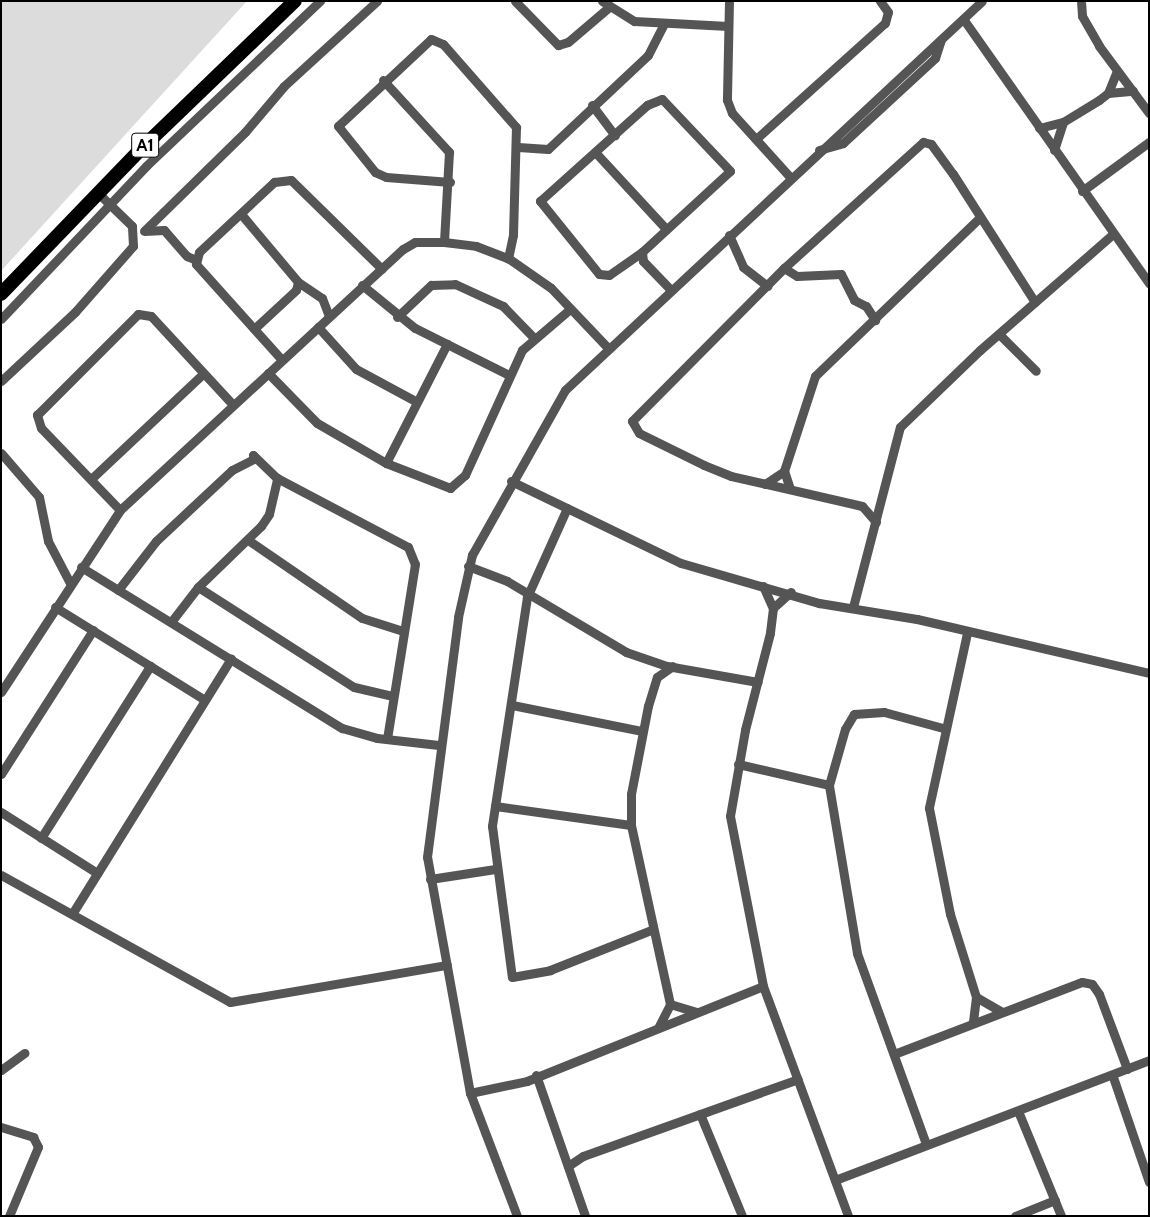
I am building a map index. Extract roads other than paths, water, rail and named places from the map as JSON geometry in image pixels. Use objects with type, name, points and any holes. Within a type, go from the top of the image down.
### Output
[{"type":"highway","name":"A1","points":[[1,294],[98,192],[295,1]]},
{"type":"street","points":[[1,319],[109,205],[320,1]]},
{"type":"street","points":[[145,230],[245,132],[284,86],[377,1]]},
{"type":"street","points":[[515,1],[558,45],[568,42],[605,4],[634,21],[663,25],[728,26]]},
{"type":"street","points":[[729,1],[727,100],[756,139],[790,177]]},
{"type":"street","points":[[756,139],[885,23],[888,12],[880,1]]},
{"type":"street","points":[[517,1216],[470,1093],[430,879],[426,844],[439,745],[468,566],[552,406],[608,348],[670,289],[818,150],[964,20],[982,1]]},
{"type":"street","points":[[1081,1],[1082,16],[1117,71],[1149,113]]},
{"type":"street","points":[[964,20],[1112,235],[1149,284]]},
{"type":"street","points":[[518,147],[548,149],[592,105],[648,55],[663,25]]},
{"type":"street","points":[[450,182],[386,177],[375,172],[341,134],[338,126],[342,118],[425,43],[437,39],[510,118],[516,127],[518,147],[513,235],[508,258]]},
{"type":"street","points":[[818,150],[843,143],[935,58],[941,40]]},
{"type":"street","points":[[1108,93],[1117,71]]},
{"type":"street","points":[[898,78],[904,87]]},
{"type":"street","points":[[384,80],[444,144],[451,162],[444,242]]},
{"type":"street","points":[[1039,128],[1063,122],[1108,93],[1132,91]]},
{"type":"street","points":[[662,99],[730,166],[729,175],[642,252],[609,276],[599,274],[541,204],[541,198],[595,152],[653,100],[662,99]]},
{"type":"street","points":[[592,105],[615,135]]},
{"type":"street","points":[[1054,150],[1063,122]]},
{"type":"street","points":[[876,522],[862,506],[731,476],[662,445],[633,429],[632,421],[784,268],[923,142],[947,166],[1036,302]]},
{"type":"street","points":[[1082,191],[1149,142]]},
{"type":"street","points":[[595,152],[666,229]]},
{"type":"street","points":[[196,260],[274,182],[291,180],[382,269]]},
{"type":"street","points":[[1,381],[124,260],[133,246],[134,232],[98,192]]},
{"type":"street","points":[[241,214],[298,282],[322,298],[329,316]]},
{"type":"street","points":[[790,489],[784,471],[808,387],[822,367],[875,320],[980,217]]},
{"type":"street","points":[[134,232],[164,230],[187,256],[196,260]]},
{"type":"street","points":[[729,235],[743,267],[767,286]]},
{"type":"street","points":[[853,607],[876,522],[880,497],[900,427],[999,334],[1112,235]]},
{"type":"street","points":[[1,692],[70,583],[120,510],[362,285],[415,242],[444,242],[476,246],[508,258],[551,288],[608,348]]},
{"type":"street","points":[[642,252],[643,261],[670,289]]},
{"type":"street","points":[[196,260],[197,268],[282,360]]},
{"type":"street","points":[[784,268],[797,276],[841,274],[854,300],[866,306],[875,320]]},
{"type":"street","points":[[254,329],[296,290],[298,282]]},
{"type":"street","points":[[397,317],[430,285],[455,284],[503,306],[534,338]]},
{"type":"street","points":[[362,285],[397,317],[509,375]]},
{"type":"street","points":[[268,373],[317,423],[386,463],[442,489],[459,484],[522,350],[570,309]]},
{"type":"street","points":[[120,510],[41,428],[37,415],[138,314],[151,316],[233,405]]},
{"type":"street","points":[[318,327],[356,369],[417,402]]},
{"type":"street","points":[[999,334],[1036,371]]},
{"type":"street","points":[[386,463],[447,344]]},
{"type":"street","points":[[91,479],[203,374]]},
{"type":"street","points":[[1,453],[39,497],[48,540],[70,583]]},
{"type":"street","points":[[118,590],[156,541],[232,470],[254,459],[253,455],[277,478],[408,548],[414,564],[392,696],[387,739]]},
{"type":"street","points":[[765,484],[784,471]]},
{"type":"street","points":[[171,622],[198,588],[248,540],[269,514],[277,478]]},
{"type":"street","points":[[511,481],[664,557],[790,592],[819,603],[853,607],[1149,673]]},
{"type":"street","points":[[862,506],[880,497]]},
{"type":"street","points":[[567,508],[527,597],[512,706],[494,806],[495,869],[512,977],[550,970],[652,930]]},
{"type":"street","points":[[248,540],[362,618],[403,631]]},
{"type":"street","points":[[468,566],[507,581],[527,597],[626,652],[673,666],[758,682]]},
{"type":"street","points":[[81,567],[342,728],[387,739],[439,745]]},
{"type":"street","points":[[763,586],[773,608]]},
{"type":"street","points":[[198,588],[354,687],[392,696]]},
{"type":"street","points":[[790,592],[773,608],[758,682],[738,764],[730,816],[763,986],[848,1216]]},
{"type":"street","points":[[55,607],[205,700]]},
{"type":"street","points":[[1,774],[93,630]]},
{"type":"street","points":[[967,633],[943,728],[929,818],[976,997],[973,1022]]},
{"type":"street","points":[[72,914],[231,659]]},
{"type":"street","points":[[651,660],[658,677]]},
{"type":"street","points":[[41,838],[150,666]]},
{"type":"street","points":[[658,1028],[670,1004],[652,930],[644,872],[631,825],[633,773],[642,731],[658,677],[673,666]]},
{"type":"street","points":[[512,706],[642,731]]},
{"type":"street","points":[[926,1144],[858,953],[830,785],[845,729],[854,714],[884,712],[943,728]]},
{"type":"street","points":[[738,764],[830,785]]},
{"type":"street","points":[[494,806],[631,825]]},
{"type":"street","points":[[1,812],[97,873]]},
{"type":"street","points":[[430,879],[495,869]]},
{"type":"street","points":[[1,875],[230,1002],[446,965]]},
{"type":"street","points":[[894,1054],[973,1022],[1082,982],[1092,984],[1106,1008],[1127,1069]]},
{"type":"street","points":[[470,1093],[507,1087],[763,986]]},
{"type":"street","points":[[976,997],[1002,1012]]},
{"type":"street","points":[[670,1004],[696,1012]]},
{"type":"street","points":[[1,1070],[24,1053]]},
{"type":"street","points":[[835,1180],[926,1144],[1113,1077],[1149,1060]]},
{"type":"street","points":[[536,1075],[585,1216]]},
{"type":"street","points":[[1113,1077],[1149,1182]]},
{"type":"street","points":[[568,1166],[583,1156],[798,1079]]},
{"type":"street","points":[[1018,1111],[1061,1216]]},
{"type":"street","points":[[700,1114],[742,1216]]},
{"type":"street","points":[[1,1127],[33,1137],[38,1147],[9,1216]]},
{"type":"street","points":[[1016,1216],[1055,1200]]}]
